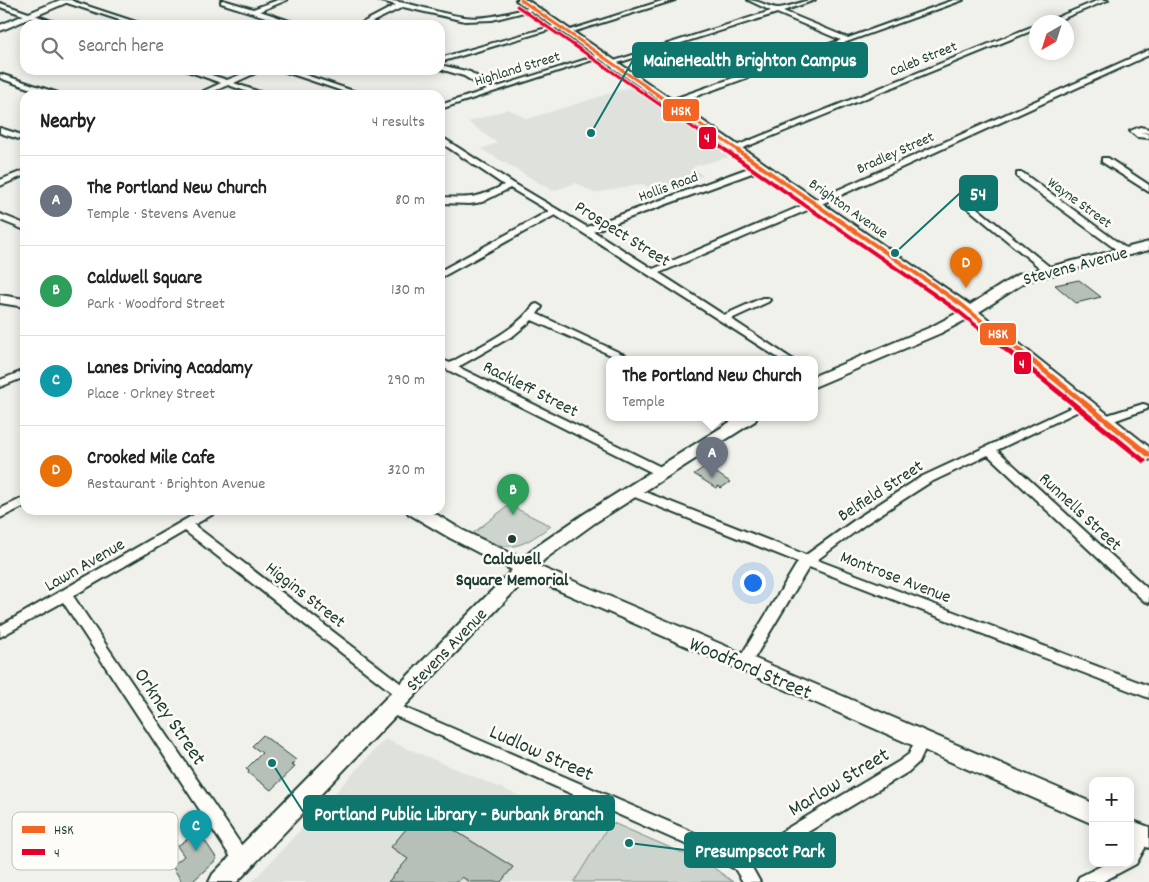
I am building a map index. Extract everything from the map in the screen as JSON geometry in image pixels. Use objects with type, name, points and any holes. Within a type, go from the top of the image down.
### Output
[{"type":"main road","points":[[21,20],[67,0]]},
{"type":"main road","name":"Brighton Avenue","points":[[529,3],[563,29],[760,167],[970,311],[1149,455]]},
{"type":"main road","points":[[0,28],[20,20]]},
{"type":"main road","name":"Stevens Avenue","points":[[818,379],[936,330],[1022,278],[1149,246]]},
{"type":"main road","points":[[0,299],[20,302]]},
{"type":"main road","name":"Stevens Avenue","points":[[221,882],[525,568],[559,539],[743,421]]},
{"type":"main road","name":"Woodford Street","points":[[424,515],[456,534],[525,568],[1089,812]]},
{"type":"street","points":[[67,0],[127,20]]},
{"type":"street","points":[[254,11],[284,0]]},
{"type":"street","points":[[381,0],[444,15],[472,19],[492,18],[529,3]]},
{"type":"street","points":[[371,20],[413,0]]},
{"type":"street","points":[[445,59],[672,0]]},
{"type":"street","points":[[751,0],[847,40]]},
{"type":"street","name":"Highland Street","points":[[445,104],[492,90],[607,60],[812,0]]},
{"type":"street","points":[[671,103],[960,0]]},
{"type":"street","points":[[1067,15],[1105,0]]},
{"type":"street","points":[[223,2],[282,20]]},
{"type":"street","points":[[0,5],[43,20]]},
{"type":"street","name":"Caleb Street","points":[[735,148],[1029,30]]},
{"type":"street","name":"Bradley Street","points":[[652,273],[814,204],[1149,52]]},
{"type":"street","points":[[445,68],[466,74],[492,90]]},
{"type":"street","points":[[204,75],[249,90]]},
{"type":"street","points":[[211,90],[246,75]]},
{"type":"street","points":[[299,75],[346,90]]},
{"type":"street","points":[[0,76],[41,90]]},
{"type":"street","points":[[1149,131],[1140,129],[1134,131],[1139,135],[1149,136]]},
{"type":"street","points":[[0,130],[20,137]]},
{"type":"street","name":"Prospect Street","points":[[445,141],[510,185],[555,211],[782,356]]},
{"type":"street","points":[[1105,160],[1149,189]]},
{"type":"street","name":"Hollis Road","points":[[586,231],[760,167]]},
{"type":"street","points":[[0,183],[20,174]]},
{"type":"street","name":"Wayne Street","points":[[1020,175],[1124,251]]},
{"type":"street","points":[[445,200],[470,201],[482,199],[510,185]]},
{"type":"street","points":[[967,203],[1048,270]]},
{"type":"street","points":[[445,272],[555,211]]},
{"type":"street","points":[[0,217],[20,225]]},
{"type":"street","points":[[725,318],[765,300]]},
{"type":"street","points":[[445,365],[506,334],[535,312],[622,356]]},
{"type":"street","name":"Rackleff Street","points":[[445,365],[661,472]]},
{"type":"street","points":[[0,384],[20,375]]},
{"type":"street","name":"Belfield Street","points":[[744,663],[801,567],[807,561],[897,497],[926,480],[1085,404]]},
{"type":"street","points":[[1105,420],[1143,406]]},
{"type":"street","name":"Runnells Street","points":[[990,449],[1149,598]]},
{"type":"street","name":"Montrose Avenue","points":[[631,491],[807,561],[1149,692]]},
{"type":"street","points":[[0,514],[20,504]]},
{"type":"street","name":"Lawn Avenue","points":[[0,632],[203,515]]},
{"type":"street","name":"Higgins Street","points":[[186,525],[396,700]]},
{"type":"street","name":"Orkney Street","points":[[65,594],[242,860]]},
{"type":"street","name":"Ludlow Street","points":[[396,700],[741,864]]},
{"type":"street","name":"Marlow Street","points":[[741,864],[903,767],[914,758],[922,740]]},
{"type":"street","points":[[1134,853],[1140,834]]},
{"type":"street","points":[[741,864],[752,882]]},
{"type":"street","points":[[1085,882],[1116,867]]},
{"type":"shaded area","points":[[634,86],[732,156],[693,167],[703,176],[659,192],[642,184],[594,193],[576,183],[553,191],[481,149],[497,143],[468,122],[509,109],[527,119]]},
{"type":"shaded area","points":[[509,505],[551,526],[529,540],[513,546],[496,544],[472,534]]},
{"type":"shaded area","points":[[385,739],[724,882],[252,882]]},
{"type":"shaded area","points":[[611,822],[710,865],[733,882],[574,882]]},
{"type":"building","points":[[1079,280],[1101,297],[1076,303],[1055,285]]},
{"type":"building","points":[[706,466],[730,482],[721,488],[719,486],[716,488],[694,474]]},
{"type":"building","points":[[263,735],[296,760],[291,765],[295,767],[271,790],[248,773],[249,771],[246,769],[262,753],[252,746]]},
{"type":"building","points":[[422,810],[513,867],[501,882],[470,882],[462,877],[458,882],[388,882],[408,859],[391,847]]},
{"type":"building","points":[[199,832],[217,859],[192,882],[182,882],[174,870],[178,870],[178,861],[184,856],[178,845]]},
{"type":"transit line","name":"HSK","points":[[521,0],[962,305],[1149,455]]},
{"type":"transit line","name":"4","points":[[517,6],[958,311],[1144,461]]},
{"type":"place","name":"MaineHealth Brighton Campus","points":[[591,133]]},
{"type":"place","name":"54","points":[[895,253]]},
{"type":"place","name":"Crooked Mile Cafe","points":[[966,288]]},
{"type":"place","name":"The Portland New Church","points":[[712,478]]},
{"type":"place","name":"Caldwell Square","points":[[513,515]]},
{"type":"place","name":"Caldwell Square Memorial","points":[[512,539]]},
{"type":"place","name":"Portland Public Library - Burbank Branch","points":[[272,763]]},
{"type":"place","name":"Presumpscot Park","points":[[629,843]]},
{"type":"place","name":"Lanes Driving Acadamy","points":[[196,851]]}]
